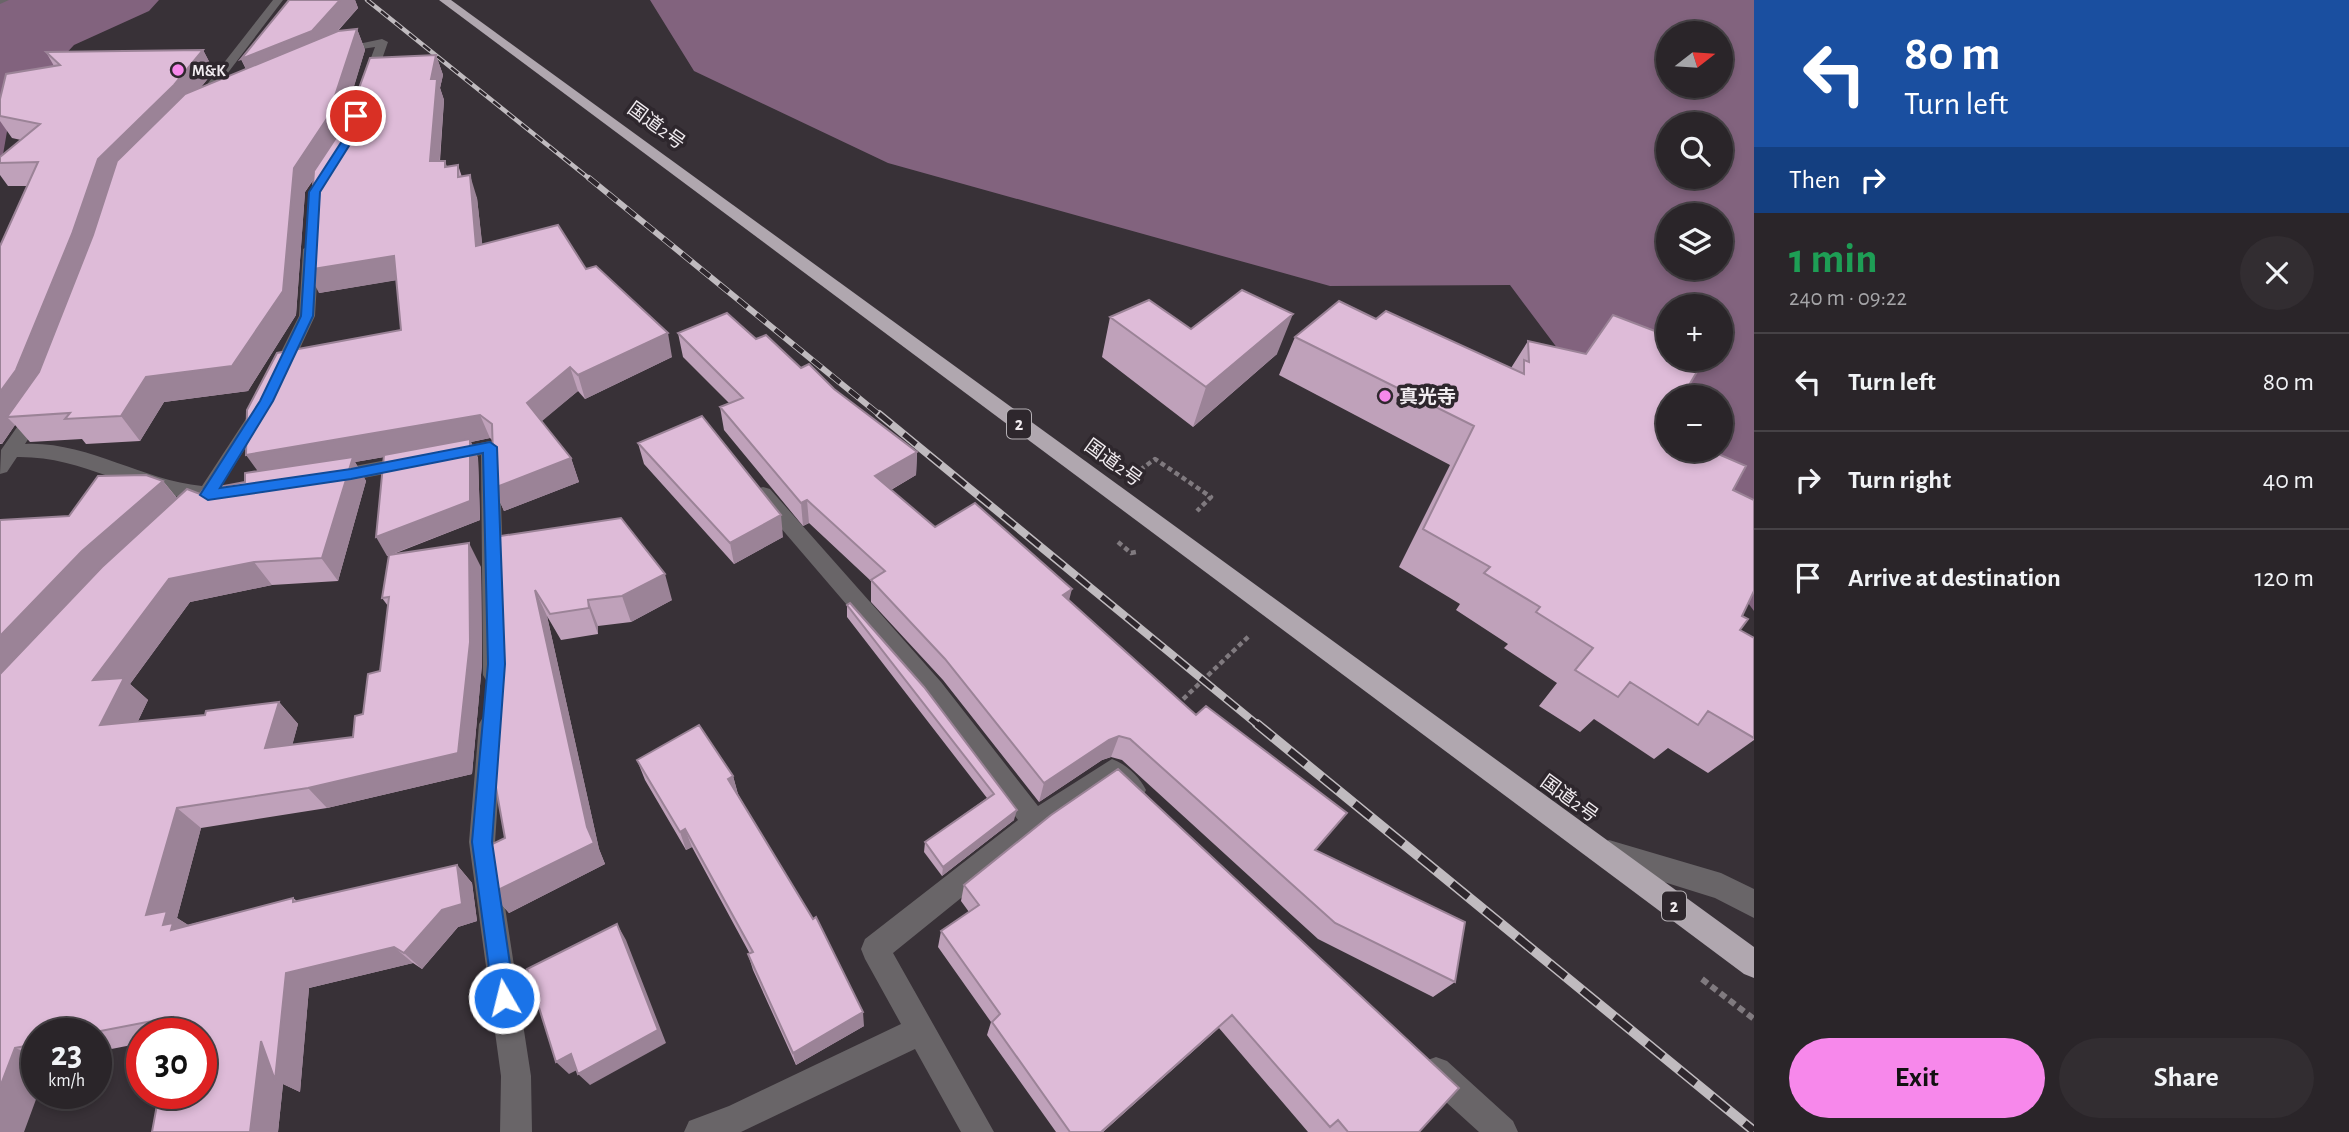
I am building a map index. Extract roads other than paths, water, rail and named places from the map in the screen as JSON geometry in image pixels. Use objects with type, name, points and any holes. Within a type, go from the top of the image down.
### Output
[{"type":"highway","name":"国道2号","points":[[444,0],[1754,964]]},
{"type":"street","points":[[217,100],[188,115],[278,0]]},
{"type":"street","points":[[318,58],[344,47],[382,42],[365,91]]},
{"type":"street","points":[[190,512],[208,495],[269,395],[307,316],[312,233]]},
{"type":"street","points":[[5,459],[48,396]]},
{"type":"street","points":[[312,480],[490,447],[496,664],[482,842],[516,1076],[516,1132]]},
{"type":"street","points":[[5,459],[51,451],[171,489],[208,495],[247,489]]},
{"type":"street","points":[[749,477],[806,547],[933,688],[1035,822]]},
{"type":"street","points":[[978,1132],[875,949],[1035,822],[1112,770],[1151,807]]},
{"type":"street","points":[[1594,848],[1721,886],[1754,904]]},
{"type":"street","points":[[699,1132],[735,1119],[922,1030]]},
{"type":"street","points":[[1422,1059],[1502,1132]]},
{"type":"railway","points":[[367,0],[591,180]]},
{"type":"railway","points":[[589,178],[881,416]]},
{"type":"railway","points":[[879,414],[1259,726]]},
{"type":"railway","points":[[1257,724],[1754,1131]]},
{"type":"place","name":"M&K","points":[[178,70]]},
{"type":"place","name":"真光寺","points":[[1385,396]]}]
